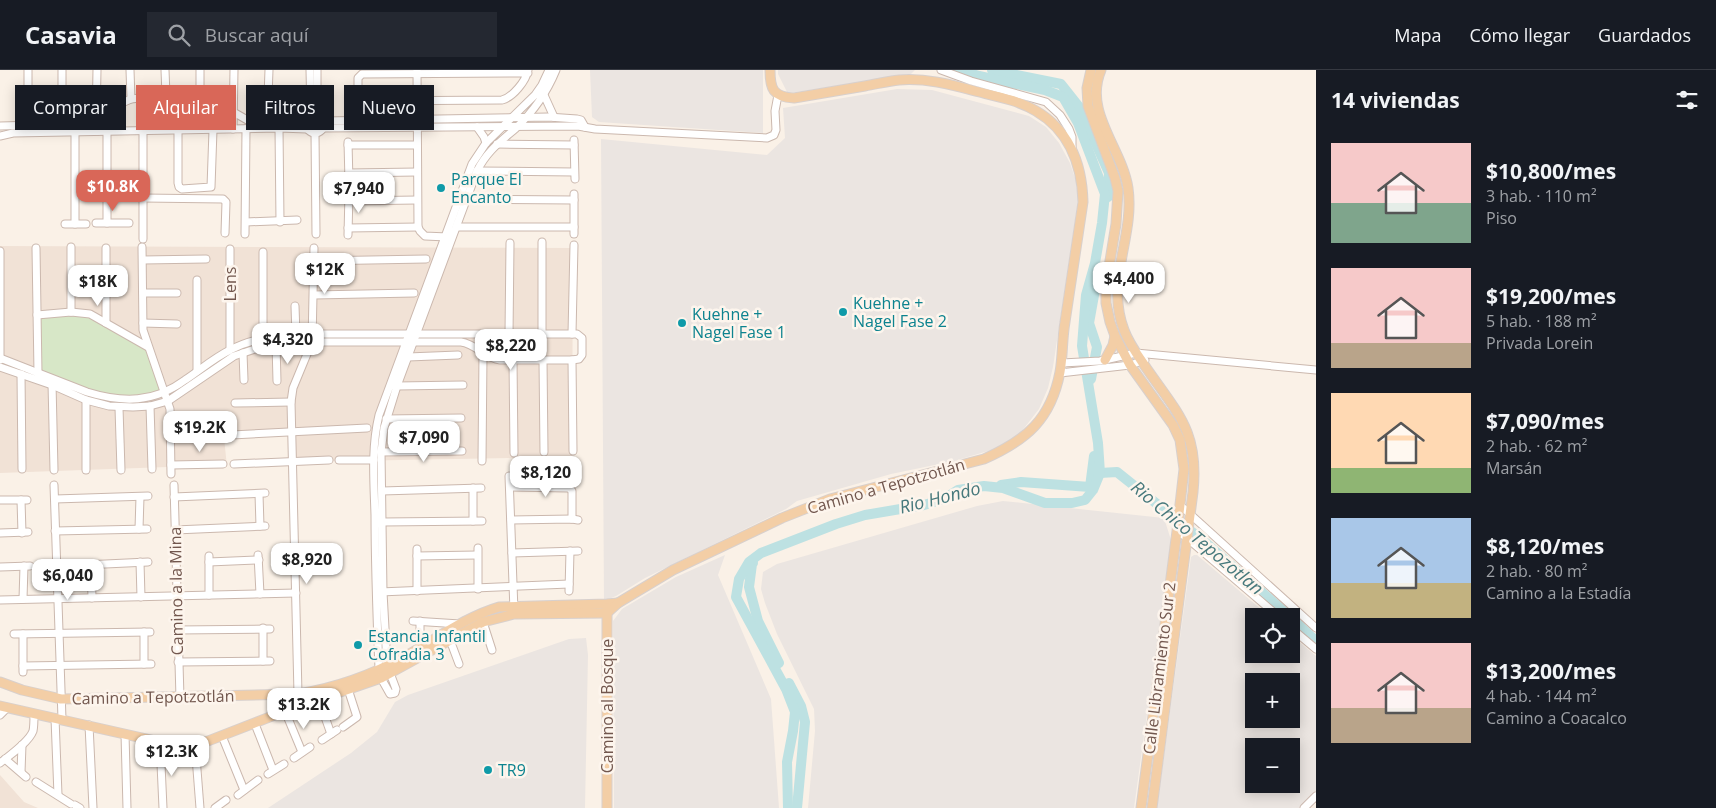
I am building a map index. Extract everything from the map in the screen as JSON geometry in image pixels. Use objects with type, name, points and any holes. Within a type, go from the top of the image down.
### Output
[{"type":"main road","points":[[770,70],[770,82],[773,90],[778,95]]},
{"type":"main road","name":"Calle Libramiento Sur 2","points":[[1091,70],[1087,88],[1088,106],[1118,191],[1116,224],[1106,285],[1106,303],[1115,336],[1125,356],[1172,425],[1180,440],[1184,469],[1178,530],[1141,808]]},
{"type":"main road","name":"Calle Libramiento Sur 2","points":[[1101,70],[1096,90],[1096,106],[1126,176],[1128,190],[1127,224],[1117,286],[1117,303],[1124,332],[1139,357],[1182,418],[1190,436],[1194,458],[1195,477],[1188,536],[1152,808]]},
{"type":"main road","name":"Camino a Tepotzotlán","points":[[0,682],[22,690],[61,699],[180,698],[298,694],[314,691],[384,671],[460,624],[486,611],[500,607],[513,610],[607,609],[694,559],[782,518],[830,499],[984,459],[1022,440],[1044,414],[1052,398],[1060,373],[1068,366],[1062,336],[1083,202],[1082,180],[1078,162],[1068,143],[1054,125],[1036,111],[1012,100],[945,83],[924,80],[900,80],[794,98],[778,95]]},
{"type":"main road","points":[[1102,363],[1113,345],[1115,336]]},
{"type":"main road","name":"Camino al Bosque","points":[[607,609],[607,808]]},
{"type":"main road","name":"Camino a Tepotzotlán","points":[[2,710],[59,718],[160,742],[195,744],[222,736],[348,689],[483,622],[513,610]]},
{"type":"main road","points":[[1164,630],[1175,632]]},
{"type":"main road","points":[[1162,646],[1173,648]]},
{"type":"main road","points":[[1143,790],[1154,791]]},
{"type":"street","points":[[28,70],[28,85]]},
{"type":"street","points":[[62,70],[62,85]]},
{"type":"street","points":[[97,70],[97,85]]},
{"type":"street","points":[[130,70],[130,99]]},
{"type":"street","points":[[165,70],[166,85]]},
{"type":"street","points":[[200,70],[200,85]]},
{"type":"street","points":[[234,70],[234,85]]},
{"type":"street","points":[[268,85],[269,70]]},
{"type":"street","points":[[310,70],[311,85]]},
{"type":"street","points":[[316,85],[317,70]]},
{"type":"street","points":[[384,671],[380,592],[378,478],[382,452],[379,416],[449,237],[468,172],[486,143],[514,118],[535,95],[549,70]]},
{"type":"street","points":[[449,237],[457,227],[477,171],[484,158],[517,127],[538,103],[548,90],[556,70]]},
{"type":"street","points":[[941,70],[971,81],[1046,102],[1060,115],[1069,129],[1072,137],[1072,150]]},
{"type":"street","points":[[417,71],[417,85]]},
{"type":"street","points":[[358,85],[358,78],[362,74],[417,71],[528,71],[525,78],[508,98],[502,100],[434,100]]},
{"type":"street","points":[[544,95],[551,117]]},
{"type":"street","points":[[434,126],[585,127],[767,138],[774,135],[776,130],[775,111],[778,95]]},
{"type":"street","points":[[126,101],[136,98]]},
{"type":"street","points":[[538,103],[542,111],[551,117]]},
{"type":"street","points":[[434,118],[577,118],[581,120],[585,127]]},
{"type":"street","points":[[0,126],[15,125]]},
{"type":"street","points":[[477,127],[486,143]]},
{"type":"street","points":[[236,129],[246,129]]},
{"type":"street","points":[[0,136],[12,133],[178,130],[179,187],[182,189],[211,187],[213,130]]},
{"type":"street","points":[[245,234],[246,130]]},
{"type":"street","points":[[279,130],[280,222]]},
{"type":"street","points":[[309,130],[311,133],[319,133],[321,130]]},
{"type":"street","points":[[417,130],[418,227],[424,236],[449,237]]},
{"type":"street","points":[[75,131],[75,224]]},
{"type":"street","points":[[107,131],[107,223]]},
{"type":"street","points":[[143,131],[143,238]]},
{"type":"street","points":[[315,133],[316,234]]},
{"type":"street","points":[[477,171],[574,176],[574,142],[497,144]]},
{"type":"street","points":[[349,182],[348,143],[417,145]]},
{"type":"street","points":[[348,173],[418,172]]},
{"type":"street","points":[[349,192],[348,231],[418,227]]},
{"type":"street","points":[[457,227],[574,230],[574,197],[467,199]]},
{"type":"street","points":[[143,198],[224,199],[226,202],[225,233]]},
{"type":"street","points":[[349,200],[417,200]]},
{"type":"street","points":[[246,222],[297,220]]},
{"type":"street","points":[[96,224],[129,223]]},
{"type":"street","points":[[65,224],[86,224]]},
{"type":"street","points":[[542,242],[542,335]]},
{"type":"street","points":[[509,335],[510,243]]},
{"type":"street","points":[[572,334],[574,245]]},
{"type":"street","points":[[71,246],[71,312]]},
{"type":"street","points":[[142,247],[143,323],[148,347],[170,409],[171,474]]},
{"type":"street","points":[[36,248],[38,373]]},
{"type":"street","points":[[106,248],[106,323]]},
{"type":"street","points":[[300,706],[298,694],[291,402],[293,388],[312,338],[314,248]]},
{"type":"street","name":"Lens","points":[[230,249],[230,349]]},
{"type":"street","points":[[0,251],[0,359],[38,373],[86,400],[119,408],[150,406],[168,401],[192,387],[220,365],[243,353],[276,344],[312,338],[577,334],[582,338],[582,355],[579,359],[572,360],[493,359],[465,342],[411,338]]},
{"type":"street","points":[[263,252],[263,338]]},
{"type":"street","points":[[142,260],[206,259]]},
{"type":"street","points":[[314,261],[426,259]]},
{"type":"street","points":[[197,280],[198,371]]},
{"type":"street","points":[[143,293],[177,293]]},
{"type":"street","points":[[314,295],[414,293]]},
{"type":"street","points":[[295,306],[296,335]]},
{"type":"street","points":[[37,314],[71,312],[90,314],[148,347]]},
{"type":"street","points":[[143,323],[177,324]]},
{"type":"street","points":[[0,366],[21,374],[87,392],[117,399],[135,400],[165,393],[230,349],[263,338],[296,335],[312,338]]},
{"type":"street","points":[[380,592],[383,522],[382,491],[374,460],[380,428],[386,420],[408,357],[411,338]]},
{"type":"street","points":[[276,344],[277,381]]},
{"type":"street","points":[[243,353],[244,380]]},
{"type":"street","points":[[482,461],[484,354]]},
{"type":"street","points":[[408,357],[458,355]]},
{"type":"street","points":[[1102,363],[1125,356],[1158,356],[1316,370]]},
{"type":"street","points":[[1068,366],[1102,363],[1130,365],[1139,357]]},
{"type":"street","points":[[513,360],[514,453]]},
{"type":"street","points":[[543,360],[544,452]]},
{"type":"street","points":[[572,360],[574,451]]},
{"type":"street","points":[[21,374],[22,469]]},
{"type":"street","points":[[53,382],[54,470]]},
{"type":"street","points":[[397,386],[462,385]]},
{"type":"street","points":[[86,400],[86,470]]},
{"type":"street","points":[[235,403],[291,402]]},
{"type":"street","points":[[150,406],[152,469]]},
{"type":"street","points":[[119,408],[121,470]]},
{"type":"street","points":[[386,420],[461,418]]},
{"type":"street","points":[[232,434],[367,428]]},
{"type":"street","points":[[170,434],[222,434]]},
{"type":"street","points":[[382,452],[462,451]]},
{"type":"street","points":[[234,464],[329,460]]},
{"type":"street","points":[[339,460],[374,460]]},
{"type":"street","points":[[171,465],[223,464]]},
{"type":"street","points":[[509,476],[512,520],[513,610]]},
{"type":"street","points":[[54,485],[61,699],[58,795]]},
{"type":"street","name":"Camino a la Mina","points":[[174,485],[180,698]]},
{"type":"street","points":[[473,488],[473,521]]},
{"type":"street","points":[[382,491],[481,488]]},
{"type":"street","points":[[510,488],[569,488],[572,492],[575,519],[512,520]]},
{"type":"street","points":[[174,497],[262,493],[263,526],[175,530]]},
{"type":"street","points":[[55,499],[148,496]]},
{"type":"street","points":[[55,531],[144,529],[140,497]]},
{"type":"street","points":[[0,500],[24,500],[25,533],[0,533]]},
{"type":"street","points":[[1180,507],[1316,628]]},
{"type":"street","points":[[383,522],[482,521]]},
{"type":"street","points":[[1178,530],[1188,536],[1269,608]]},
{"type":"street","points":[[380,592],[513,587],[569,588],[570,551]]},
{"type":"street","points":[[512,553],[578,551]]},
{"type":"street","points":[[417,591],[417,553],[478,552],[478,589]]},
{"type":"street","points":[[209,595],[209,559],[259,558],[260,594]]},
{"type":"street","points":[[140,562],[141,597]]},
{"type":"street","points":[[92,598],[87,564],[148,562]]},
{"type":"street","points":[[0,567],[27,566],[24,599]]},
{"type":"street","points":[[0,600],[296,593]]},
{"type":"street","points":[[420,647],[416,621],[460,624]]},
{"type":"street","points":[[483,622],[492,650]]},
{"type":"street","points":[[177,630],[266,629],[266,661],[178,662]]},
{"type":"street","points":[[14,634],[147,632],[147,664],[59,666],[23,669],[23,634]]},
{"type":"street","points":[[1300,636],[1316,649]]},
{"type":"street","points":[[450,640],[458,664]]},
{"type":"street","points":[[322,740],[358,717],[348,689]]},
{"type":"street","points":[[319,700],[337,730]]},
{"type":"street","points":[[285,711],[302,752]]},
{"type":"street","points":[[22,745],[24,774],[3,761],[22,745],[32,732],[34,714]]},
{"type":"street","points":[[255,724],[270,772],[284,764]]},
{"type":"street","points":[[89,725],[93,808]]},
{"type":"street","points":[[125,734],[127,808]]},
{"type":"street","points":[[222,736],[241,792],[258,780]]},
{"type":"street","points":[[160,742],[163,808]]},
{"type":"street","points":[[195,744],[200,808]]},
{"type":"street","points":[[294,758],[310,747]]},
{"type":"street","points":[[36,782],[75,806]]},
{"type":"street","points":[[1304,808],[1316,796]]},
{"type":"street","points":[[215,808],[226,800]]},
{"type":"shaded area","points":[[590,70],[763,70],[763,133],[599,122],[592,117]]},
{"type":"shaded area","points":[[778,70],[915,70],[911,74],[787,92],[778,74]]},
{"type":"shaded area","points":[[897,89],[932,90],[1029,116],[1046,127],[1059,143],[1070,163],[1076,181],[1078,200],[1053,367],[1048,388],[1039,409],[1018,436],[995,449],[954,461],[891,474],[797,501],[786,509],[645,578],[616,596],[604,601],[601,139],[767,155],[785,138],[783,108]]},
{"type":"shaded area","points":[[0,246],[573,248],[572,457],[292,462],[290,434],[224,437],[227,467],[223,465],[0,473]]},
{"type":"shaded area","points":[[1003,501],[1164,518],[1171,540],[1134,808],[808,808],[815,731],[814,709],[777,634],[765,603],[761,589],[763,572],[777,564],[977,506]]},
{"type":"shaded area","points":[[725,555],[718,575],[771,699],[779,808],[614,808],[613,621],[622,609],[676,577]]},
{"type":"shaded area","points":[[1197,555],[1260,608],[1245,608],[1245,663],[1300,663],[1300,643],[1316,656],[1316,791],[1300,808],[1157,808],[1191,557]]},
{"type":"shaded area","points":[[586,638],[588,655],[585,808],[268,808],[351,753],[377,732],[395,702],[408,695],[569,639]]},
{"type":"shaded area","points":[[0,775],[24,802],[38,808],[0,808]]},
{"type":"green space","points":[[86,311],[146,343],[165,393],[103,397],[38,373],[37,313]]},
{"type":"waterway","name":"Rio Hondo","points":[[788,808],[787,762],[795,712],[786,689],[736,597],[739,579],[749,562],[761,553],[836,524],[865,515],[924,505],[944,499],[958,490],[984,486],[1003,488],[1045,503],[1072,503],[1085,500],[1093,490],[1100,473],[1098,443],[1082,346],[1086,295],[1095,263],[1105,194],[1078,123],[1063,97],[1045,90],[959,70]]},
{"type":"waterway","points":[[992,70],[1061,84],[1080,108],[1109,173],[1108,197]]},
{"type":"waterway","points":[[1091,379],[1097,347],[1089,323],[1098,273]]},
{"type":"waterway","points":[[1001,485],[1021,482],[1090,487],[1094,456]]},
{"type":"waterway","name":"Rio Chico Tepozotlan","points":[[1100,473],[1117,472],[1207,544],[1280,608]]},
{"type":"waterway","points":[[753,563],[749,587],[758,621],[779,663]]},
{"type":"waterway","name":"Rio Chico Tepozotlan","points":[[1300,626],[1316,641]]},
{"type":"waterway","points":[[789,683],[801,706],[805,722],[797,808]]},
{"type":"place","name":"Parque El Encanto","points":[[441,188]]},
{"type":"place","name":"Kuehne + Nagel Fase 2","points":[[843,312]]},
{"type":"place","name":"Kuehne + Nagel Fase 1","points":[[682,323]]},
{"type":"place","name":"Estancia Infantil Cofradia 3","points":[[358,645]]},
{"type":"place","name":"TR9","points":[[488,770]]}]
